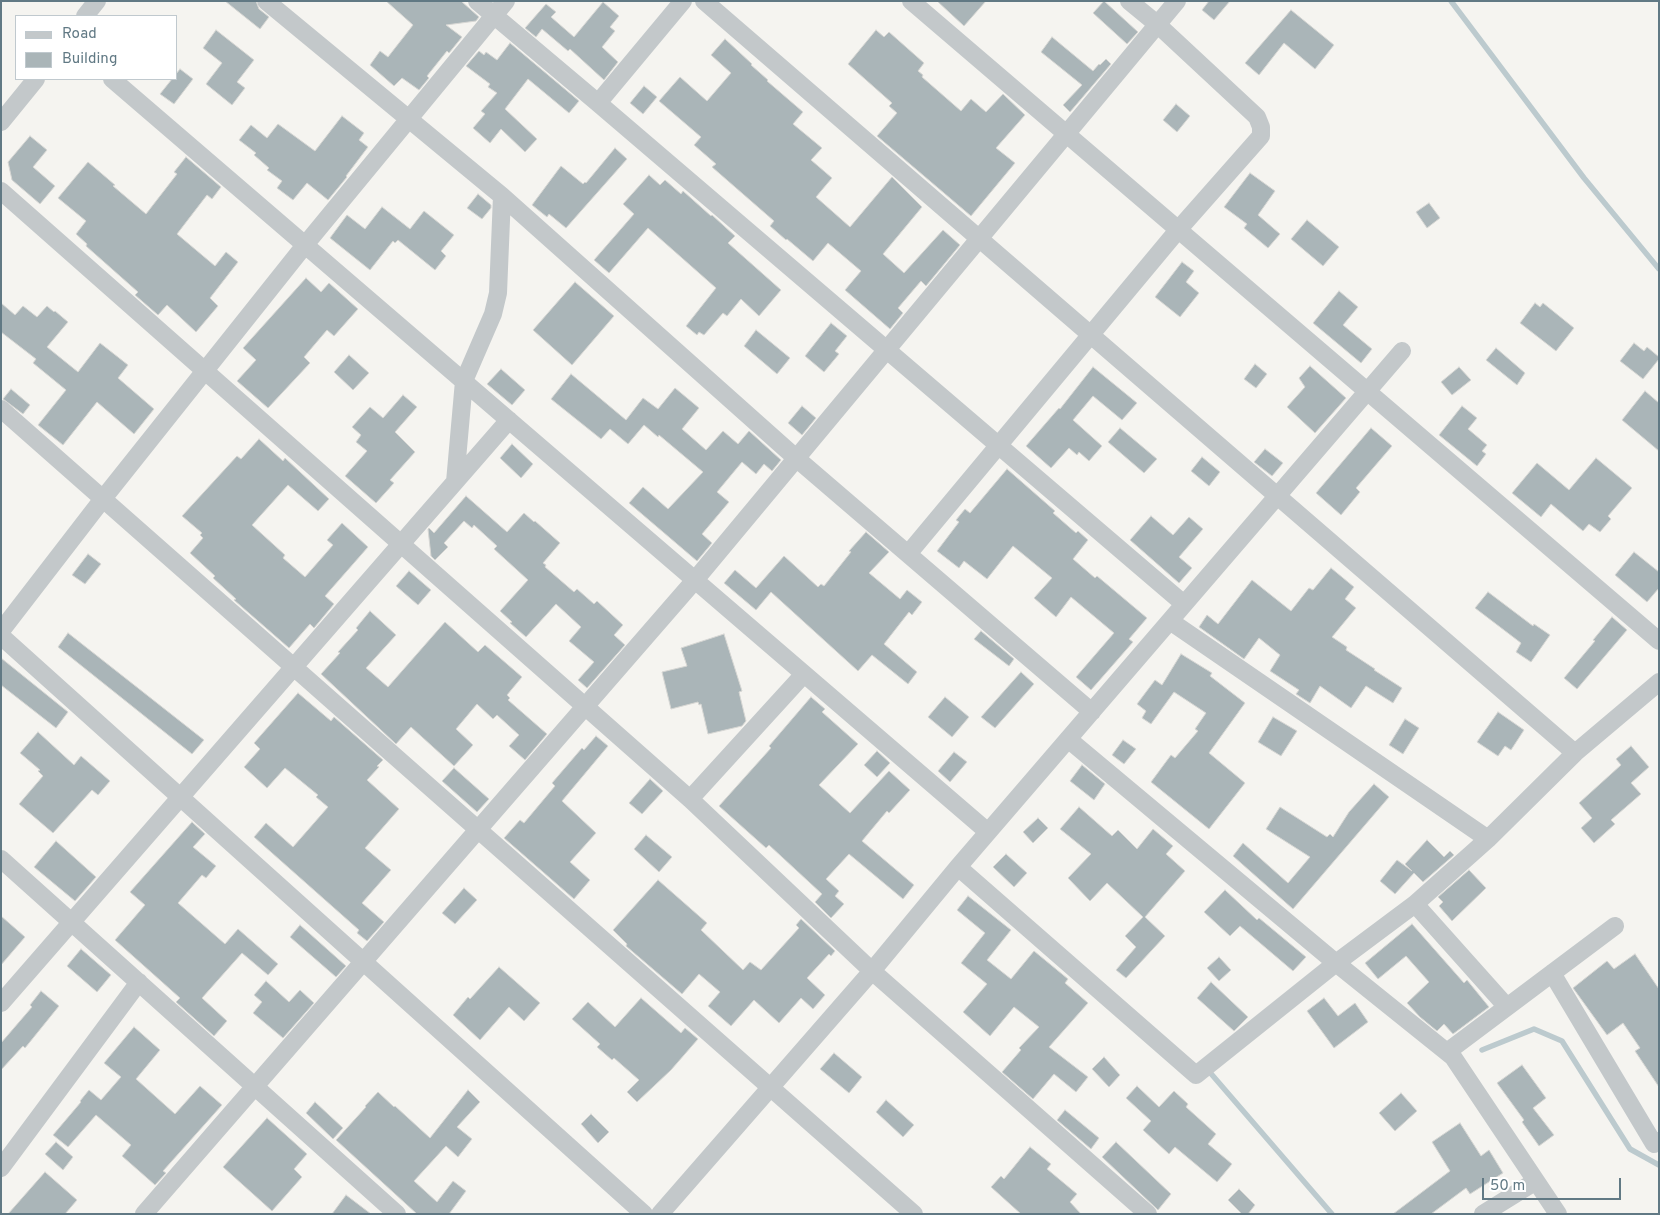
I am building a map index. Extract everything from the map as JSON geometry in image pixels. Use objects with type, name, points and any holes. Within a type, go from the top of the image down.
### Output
[{"type":"street","points":[[86,15],[97,1]]},
{"type":"street","points":[[266,1],[502,196],[796,458],[1092,712]]},
{"type":"street","points":[[477,1],[1184,604]]},
{"type":"street","points":[[1,631],[102,500],[305,245],[506,1]]},
{"type":"street","points":[[598,103],[683,1]]},
{"type":"street","points":[[704,1],[1575,754]]},
{"type":"street","points":[[911,1],[1659,641]]},
{"type":"street","points":[[908,554],[1178,230],[1261,136],[1261,127],[1257,117],[1158,24],[1129,1]]},
{"type":"street","points":[[150,1212],[254,1086],[695,580],[1177,1]]},
{"type":"street","points":[[1,122],[35,80]]},
{"type":"street","points":[[113,80],[988,832]]},
{"type":"street","points":[[1,191],[690,799],[872,971],[1148,1214]]},
{"type":"street","points":[[455,482],[464,381],[493,314],[498,293],[502,196]]},
{"type":"street","points":[[660,1214],[872,971],[958,867],[1402,351]]},
{"type":"street","points":[[1,409],[914,1214]]},
{"type":"street","points":[[1,1003],[509,420]]},
{"type":"street","points":[[1170,621],[1488,839]]},
{"type":"street","points":[[1,636],[644,1214]]},
{"type":"street","points":[[690,799],[804,674]]},
{"type":"street","points":[[958,867],[1196,1075],[1336,963],[1415,904],[1488,839],[1575,754],[1659,682]]},
{"type":"street","points":[[1068,739],[1336,963],[1453,1057],[1558,1214]]},
{"type":"street","points":[[1,859],[397,1214]]},
{"type":"street","points":[[1415,904],[1507,1007]]},
{"type":"street","points":[[1447,1052],[1615,926]]},
{"type":"street","points":[[1552,973],[1654,1144],[1659,1141]]},
{"type":"street","points":[[1,1168],[139,982]]},
{"type":"street","points":[[1483,1214],[1536,1181]]},
{"type":"building","points":[[225,1],[256,1],[259,9],[269,17],[260,29]]},
{"type":"building","points":[[386,1],[461,1],[479,17],[476,21],[446,25],[462,37],[449,53],[447,51],[427,76],[429,78],[419,90],[402,78],[394,86],[370,65],[380,51],[388,57],[413,25]]},
{"type":"building","points":[[937,1],[986,1],[964,26]]},
{"type":"building","points":[[1104,1],[1138,32],[1127,44],[1093,13]]},
{"type":"building","points":[[1209,1],[1230,1],[1214,20],[1202,10]]},
{"type":"building","points":[[603,2],[619,16],[610,27],[615,31],[602,47],[618,62],[604,80],[570,49],[568,51],[542,29],[536,37],[525,28],[546,4],[556,12],[551,17],[574,37]]},
{"type":"building","points":[[1291,10],[1334,45],[1315,69],[1284,43],[1259,75],[1245,63]]},
{"type":"building","points":[[216,30],[254,60],[237,82],[245,88],[232,105],[206,84],[222,63],[203,48]]},
{"type":"building","points":[[876,30],[884,37],[889,32],[924,63],[918,71],[923,75],[922,77],[961,111],[971,99],[986,112],[1003,94],[1025,115],[996,148],[1015,163],[971,216],[877,136],[897,113],[889,106],[892,103],[848,64]]},
{"type":"building","points":[[1052,37],[1093,71],[1106,59],[1111,64],[1070,112],[1063,105],[1082,85],[1041,52]]},
{"type":"building","points":[[725,39],[767,81],[803,112],[793,124],[822,148],[811,160],[832,178],[816,197],[850,227],[892,177],[922,207],[883,254],[904,273],[943,230],[960,245],[926,286],[921,281],[898,308],[903,313],[890,329],[845,290],[861,271],[828,243],[813,261],[786,240],[770,226],[774,221],[712,167],[716,164],[694,145],[701,137],[659,101],[680,77],[707,101],[731,73],[711,55]]},
{"type":"building","points":[[510,43],[579,101],[569,113],[528,79],[505,109],[537,139],[525,152],[501,129],[490,143],[473,128],[485,114],[481,111],[497,93],[488,87],[490,84],[466,66],[479,51],[484,55],[486,52],[497,60]]},
{"type":"building","points":[[180,69],[193,79],[174,104],[160,94],[171,80],[178,80],[178,72]]},
{"type":"building","points":[[644,86],[657,97],[643,114],[630,103]]},
{"type":"building","points":[[1176,104],[1190,116],[1177,132],[1163,120]]},
{"type":"building","points":[[342,116],[364,133],[359,140],[368,147],[328,200],[307,183],[293,200],[277,188],[282,181],[267,170],[269,168],[254,155],[256,153],[239,140],[251,125],[267,138],[278,124],[315,151]]},
{"type":"building","points":[[30,136],[47,150],[33,167],[55,186],[40,204],[12,180],[8,162]]},
{"type":"building","points":[[615,148],[627,159],[566,228],[549,214],[547,217],[532,205],[561,166],[583,184],[586,183]]},
{"type":"building","points":[[186,157],[221,187],[212,199],[207,195],[177,234],[215,266],[226,252],[238,262],[210,298],[218,306],[196,332],[167,305],[158,315],[135,295],[138,292],[86,246],[87,244],[76,234],[86,221],[58,198],[88,162],[146,214],[177,174],[174,172]]},
{"type":"building","points":[[1250,173],[1275,191],[1258,215],[1280,234],[1268,248],[1244,228],[1247,224],[1224,207]]},
{"type":"building","points":[[649,175],[660,185],[665,180],[681,194],[683,191],[712,215],[735,236],[728,243],[781,290],[759,316],[741,299],[727,316],[723,313],[704,335],[699,332],[697,335],[686,326],[716,288],[648,228],[609,273],[594,260],[634,214],[623,204]]},
{"type":"building","points":[[478,194],[491,205],[491,208],[482,219],[467,208]]},
{"type":"building","points":[[1429,203],[1440,218],[1427,228],[1416,212]]},
{"type":"building","points":[[382,207],[410,229],[424,211],[454,235],[441,251],[446,256],[435,270],[398,240],[395,243],[393,241],[370,270],[330,238],[347,215],[365,229]]},
{"type":"building","points":[[1307,220],[1339,247],[1323,266],[1291,239]]},
{"type":"building","points":[[1182,262],[1194,271],[1186,282],[1199,293],[1180,317],[1155,297]]},
{"type":"building","points":[[306,278],[321,292],[329,283],[358,309],[334,336],[327,330],[304,357],[310,363],[268,408],[237,381],[256,360],[243,348]]},
{"type":"building","points":[[575,282],[614,316],[572,365],[533,330]]},
{"type":"building","points":[[1339,291],[1358,307],[1343,325],[1372,349],[1361,363],[1313,323]]},
{"type":"building","points":[[1,303],[15,315],[23,306],[37,317],[47,306],[68,322],[47,347],[78,372],[100,343],[128,365],[118,378],[154,409],[134,434],[97,402],[63,445],[38,425],[66,390],[33,363],[36,359],[1,332]]},
{"type":"building","points":[[1535,303],[1540,307],[1543,303],[1574,328],[1556,351],[1520,323]]},
{"type":"building","points":[[831,323],[847,336],[835,351],[839,354],[824,372],[805,356]]},
{"type":"building","points":[[756,330],[790,358],[777,374],[744,346]]},
{"type":"building","points":[[1634,343],[1644,351],[1647,347],[1659,357],[1643,379],[1620,361]]},
{"type":"building","points":[[1496,348],[1525,373],[1517,385],[1486,360]]},
{"type":"building","points":[[349,355],[369,373],[353,390],[334,372]]},
{"type":"building","points":[[1255,364],[1267,374],[1256,388],[1244,379]]},
{"type":"building","points":[[1310,366],[1346,398],[1315,433],[1287,407],[1305,387],[1299,378]]},
{"type":"building","points":[[1093,367],[1137,403],[1122,420],[1093,396],[1073,420],[1102,446],[1089,461],[1079,452],[1077,455],[1069,448],[1051,468],[1026,446],[1060,409]]},
{"type":"building","points":[[1459,367],[1471,380],[1452,395],[1441,382]]},
{"type":"building","points":[[501,369],[525,390],[512,405],[487,384]]},
{"type":"building","points":[[571,374],[626,420],[643,398],[658,409],[675,388],[699,408],[682,429],[706,450],[723,431],[738,444],[749,431],[781,460],[772,471],[764,464],[756,474],[742,462],[717,492],[729,502],[702,534],[712,543],[697,561],[629,503],[643,487],[668,509],[703,472],[659,435],[658,437],[644,425],[628,444],[610,429],[601,439],[551,399]]},
{"type":"building","points":[[11,389],[30,405],[23,414],[3,399]]},
{"type":"building","points":[[1645,391],[1659,403],[1659,451],[1622,420]]},
{"type":"building","points":[[403,395],[417,407],[395,432],[415,452],[390,480],[394,483],[376,503],[345,476],[367,451],[356,442],[361,435],[352,427],[370,407],[383,418]]},
{"type":"building","points":[[802,406],[816,418],[802,435],[788,423]]},
{"type":"building","points":[[1462,406],[1477,418],[1468,429],[1487,445],[1482,451],[1486,454],[1477,466],[1439,435]]},
{"type":"building","points":[[1120,428],[1157,459],[1144,473],[1108,442]]},
{"type":"building","points":[[1371,428],[1392,446],[1356,488],[1360,492],[1341,515],[1316,493]]},
{"type":"building","points":[[259,439],[283,461],[285,458],[329,499],[318,511],[288,485],[252,525],[285,555],[283,558],[305,577],[333,545],[327,540],[342,523],[368,547],[325,596],[334,604],[314,628],[310,624],[289,648],[234,600],[236,599],[213,578],[215,576],[190,553],[203,538],[200,535],[202,533],[182,516],[237,456],[241,459]]},
{"type":"building","points":[[512,444],[533,464],[521,478],[500,458]]},
{"type":"building","points":[[1265,449],[1283,463],[1272,476],[1254,462]]},
{"type":"building","points":[[1202,457],[1220,472],[1209,486],[1191,471]]},
{"type":"building","points":[[1596,458],[1632,488],[1608,516],[1611,519],[1600,532],[1589,524],[1583,531],[1551,504],[1541,517],[1512,493],[1537,463],[1569,490]]},
{"type":"building","points":[[1007,469],[1055,511],[1053,513],[1076,533],[1078,531],[1088,540],[1073,559],[1095,578],[1097,576],[1147,618],[1129,639],[1133,642],[1091,690],[1076,677],[1114,633],[1071,597],[1056,617],[1034,598],[1052,578],[1013,546],[987,579],[964,561],[959,568],[937,551],[959,522],[956,520],[965,509],[970,513]]},
{"type":"building","points":[[466,496],[507,532],[524,513],[535,521],[560,543],[543,563],[546,565],[545,567],[574,592],[577,589],[594,604],[597,601],[623,625],[614,635],[625,645],[587,688],[578,680],[594,662],[569,641],[581,627],[556,604],[526,637],[510,623],[512,622],[500,611],[528,580],[494,549],[497,546],[474,525],[472,528],[464,521],[444,543],[448,547],[435,560],[431,556],[428,529],[434,533]]},
{"type":"building","points":[[1151,516],[1173,535],[1189,517],[1203,529],[1179,557],[1192,568],[1179,583],[1130,540]]},
{"type":"building","points":[[866,532],[889,552],[869,573],[900,599],[907,590],[922,602],[912,615],[909,612],[884,644],[917,672],[908,684],[872,655],[858,671],[771,592],[756,610],[724,583],[735,570],[756,588],[784,556],[818,587],[821,584],[824,586],[851,552],[849,551]]},
{"type":"building","points":[[1634,552],[1659,572],[1659,588],[1647,602],[1615,575]]},
{"type":"building","points":[[88,554],[101,564],[85,584],[72,575]]},
{"type":"building","points":[[1331,568],[1354,587],[1345,599],[1356,608],[1332,637],[1347,647],[1346,650],[1402,688],[1393,703],[1366,686],[1351,708],[1320,686],[1310,703],[1296,694],[1299,690],[1270,671],[1280,655],[1259,638],[1244,659],[1199,627],[1207,615],[1218,624],[1252,580],[1291,611],[1309,588],[1313,590]]},
{"type":"building","points":[[409,571],[431,590],[418,605],[396,586]]},
{"type":"building","points":[[1488,592],[1533,626],[1534,624],[1550,635],[1531,662],[1516,652],[1521,643],[1475,608]]},
{"type":"building","points":[[370,611],[396,635],[366,668],[388,687],[445,622],[478,652],[485,645],[522,677],[507,695],[510,698],[508,700],[547,734],[525,760],[509,746],[519,735],[497,715],[493,719],[477,704],[456,729],[473,745],[454,766],[411,727],[396,744],[321,674],[358,630],[356,628]]},
{"type":"building","points":[[1612,617],[1627,630],[1577,689],[1564,678]]},
{"type":"building","points":[[981,631],[1014,659],[1009,666],[974,639]]},
{"type":"building","points":[[68,633],[204,740],[192,754],[58,647]]},
{"type":"building","points":[[724,634],[742,691],[739,692],[746,721],[742,726],[708,734],[701,704],[699,705],[698,702],[671,709],[662,672],[687,666],[681,648]]},
{"type":"building","points":[[1181,654],[1212,673],[1210,676],[1245,703],[1209,753],[1245,783],[1209,829],[1151,782],[1171,755],[1175,758],[1198,731],[1195,729],[1206,713],[1174,692],[1151,724],[1142,718],[1146,711],[1137,704],[1155,680],[1162,685]]},
{"type":"building","points":[[1,658],[68,712],[56,728],[1,685]]},
{"type":"building","points":[[1021,672],[1034,684],[995,728],[981,717]]},
{"type":"building","points":[[298,693],[331,721],[334,717],[383,760],[367,780],[399,809],[365,848],[391,870],[362,903],[384,922],[367,941],[357,933],[359,930],[254,837],[266,823],[293,847],[328,807],[316,797],[318,795],[285,768],[267,788],[244,767],[260,749],[254,743]]},
{"type":"building","points":[[811,697],[825,709],[822,712],[858,744],[819,785],[850,813],[889,771],[910,790],[889,813],[887,811],[862,841],[914,885],[903,899],[849,854],[826,879],[839,891],[835,896],[844,904],[831,918],[815,902],[822,894],[769,845],[766,848],[719,806],[771,748],[769,746]]},
{"type":"building","points":[[945,697],[969,717],[952,737],[928,717]]},
{"type":"building","points":[[1498,712],[1524,730],[1511,750],[1505,746],[1498,756],[1477,742]]},
{"type":"building","points":[[1273,717],[1297,731],[1281,756],[1258,742]]},
{"type":"building","points":[[1405,719],[1419,728],[1403,754],[1389,745]]},
{"type":"building","points":[[38,732],[74,765],[81,756],[110,781],[98,795],[92,790],[53,833],[19,804],[43,776],[38,771],[40,770],[20,753]]},
{"type":"building","points":[[596,736],[608,746],[562,801],[596,833],[570,862],[590,880],[574,899],[504,838],[520,820],[524,823],[555,786],[552,783],[582,748],[584,750]]},
{"type":"building","points":[[1123,740],[1136,749],[1124,764],[1112,755]]},
{"type":"building","points":[[1631,746],[1649,767],[1631,783],[1641,794],[1611,820],[1615,824],[1594,843],[1581,828],[1592,818],[1579,803],[1621,765],[1616,759]]},
{"type":"building","points":[[877,751],[890,763],[877,777],[864,765]]},
{"type":"building","points":[[954,752],[967,762],[950,782],[938,771]]},
{"type":"building","points":[[1082,765],[1105,784],[1094,800],[1070,781]]},
{"type":"building","points":[[454,768],[489,799],[477,812],[442,781]]},
{"type":"building","points":[[650,779],[663,791],[642,814],[629,803]]},
{"type":"building","points":[[1374,784],[1389,797],[1293,909],[1233,856],[1243,843],[1288,883],[1310,857],[1266,829],[1280,807],[1327,837],[1330,834],[1333,837],[1349,812]]},
{"type":"building","points":[[1079,807],[1112,836],[1118,830],[1137,849],[1153,829],[1173,846],[1166,854],[1185,871],[1145,917],[1165,936],[1126,978],[1116,970],[1136,947],[1125,936],[1143,917],[1107,883],[1090,901],[1068,878],[1091,854],[1060,829]]},
{"type":"building","points":[[1038,818],[1048,828],[1033,843],[1023,832]]},
{"type":"building","points":[[192,822],[205,834],[193,847],[216,866],[206,878],[202,875],[178,903],[225,944],[238,929],[278,964],[268,975],[242,953],[202,998],[227,1021],[214,1036],[176,1002],[180,998],[115,940],[145,905],[130,892]]},
{"type":"building","points":[[646,835],[672,857],[659,872],[634,849]]},
{"type":"building","points":[[1427,840],[1444,857],[1450,851],[1454,855],[1423,882],[1414,873],[1395,894],[1380,881],[1397,860],[1412,871],[1405,864]]},
{"type":"building","points":[[56,841],[96,877],[75,901],[34,867]]},
{"type":"building","points":[[1006,854],[1027,873],[1014,887],[993,867]]},
{"type":"building","points":[[1469,870],[1486,888],[1452,921],[1439,906],[1443,902],[1438,897]]},
{"type":"building","points":[[658,880],[707,923],[701,930],[743,970],[750,962],[761,970],[799,928],[796,925],[801,919],[835,951],[831,956],[829,954],[807,978],[825,995],[813,1009],[801,998],[779,1023],[754,1000],[731,1026],[708,1006],[720,992],[699,974],[682,994],[626,946],[627,944],[613,930]]},
{"type":"building","points":[[464,888],[477,900],[455,924],[442,913]]},
{"type":"building","points":[[1225,890],[1257,920],[1259,918],[1306,957],[1293,971],[1240,926],[1230,936],[1204,912]]},
{"type":"building","points":[[968,896],[1011,930],[987,960],[1011,979],[1034,951],[1068,979],[1065,983],[1088,1003],[1049,1047],[1088,1077],[1076,1092],[1054,1074],[1033,1099],[1002,1072],[1021,1050],[1019,1048],[1039,1027],[1014,1007],[990,1036],[963,1012],[987,984],[961,963],[985,933],[957,910]]},
{"type":"building","points":[[1,916],[25,937],[1,965]]},
{"type":"building","points":[[1412,924],[1464,983],[1467,980],[1489,1007],[1453,1034],[1444,1024],[1437,1031],[1407,1003],[1429,982],[1406,956],[1378,979],[1365,963]]},
{"type":"building","points":[[300,925],[346,966],[336,977],[290,937]]},
{"type":"building","points":[[81,949],[111,975],[97,992],[67,966]]},
{"type":"building","points":[[1635,954],[1659,989],[1659,1087],[1635,1051],[1640,1048],[1623,1023],[1607,1035],[1573,988],[1607,961],[1614,969]]},
{"type":"building","points":[[1219,957],[1231,970],[1219,981],[1207,968]]},
{"type":"building","points":[[499,967],[540,1003],[524,1021],[509,1007],[480,1040],[453,1015],[468,997],[470,999]]},
{"type":"building","points":[[266,981],[289,1002],[300,990],[314,1003],[283,1038],[253,1013],[262,1002],[254,995]]},
{"type":"building","points":[[1211,982],[1248,1017],[1234,1031],[1197,998]]},
{"type":"building","points":[[41,991],[59,1006],[25,1048],[23,1046],[1,1070],[1,1043],[32,1007],[30,1005]]},
{"type":"building","points":[[641,998],[681,1033],[685,1028],[698,1039],[671,1070],[637,1102],[627,1092],[639,1080],[614,1058],[612,1060],[597,1047],[600,1044],[572,1019],[588,1002],[615,1027]]},
{"type":"building","points":[[1324,998],[1338,1016],[1355,1003],[1368,1022],[1334,1048],[1307,1011]]},
{"type":"building","points":[[134,1027],[160,1050],[136,1079],[175,1114],[200,1086],[222,1105],[163,1171],[166,1173],[155,1185],[122,1156],[131,1145],[96,1115],[68,1147],[53,1135],[89,1090],[101,1100],[121,1077],[104,1063]]},
{"type":"building","points":[[834,1053],[862,1077],[849,1093],[820,1069]]},
{"type":"building","points":[[1104,1057],[1120,1075],[1109,1087],[1092,1069]]},
{"type":"building","points":[[1522,1065],[1546,1098],[1533,1108],[1554,1135],[1539,1146],[1522,1122],[1524,1120],[1497,1083]]},
{"type":"building","points":[[1137,1086],[1159,1107],[1174,1091],[1188,1104],[1186,1107],[1216,1134],[1208,1144],[1232,1164],[1217,1182],[1175,1147],[1169,1154],[1143,1130],[1151,1121],[1126,1098]]},
{"type":"building","points":[[468,1090],[480,1102],[457,1127],[472,1139],[458,1157],[446,1146],[414,1181],[437,1202],[453,1181],[466,1191],[449,1214],[417,1214],[336,1140],[378,1092],[430,1138]]},
{"type":"building","points":[[1401,1093],[1417,1111],[1395,1131],[1379,1113]]},
{"type":"building","points":[[886,1100],[914,1125],[903,1137],[876,1112]]},
{"type":"building","points":[[315,1102],[343,1128],[333,1139],[306,1113]]},
{"type":"building","points":[[1065,1110],[1099,1138],[1091,1149],[1057,1120]]},
{"type":"building","points":[[591,1114],[609,1132],[598,1143],[581,1124]]},
{"type":"building","points":[[267,1118],[307,1154],[294,1169],[302,1177],[272,1211],[223,1167]]},
{"type":"building","points":[[1460,1123],[1481,1156],[1489,1150],[1503,1173],[1470,1194],[1466,1188],[1431,1214],[1393,1214],[1450,1171],[1432,1142]]},
{"type":"building","points":[[56,1142],[73,1157],[63,1170],[45,1154]]},
{"type":"building","points":[[1116,1142],[1171,1194],[1158,1210],[1102,1157]]},
{"type":"building","points":[[1030,1147],[1051,1164],[1047,1169],[1077,1194],[1070,1202],[1081,1214],[1021,1214],[991,1187],[1001,1176],[1004,1179]]},
{"type":"building","points":[[45,1172],[77,1200],[65,1214],[8,1214]]},
{"type":"building","points":[[1239,1189],[1255,1205],[1248,1214],[1242,1214],[1228,1200]]},
{"type":"building","points":[[346,1195],[371,1214],[332,1214]]},
{"type":"waterway","points":[[1451,1],[1584,178],[1659,269]]},
{"type":"waterway","points":[[1482,1050],[1534,1029],[1562,1041],[1630,1149],[1659,1165]]},
{"type":"waterway","points":[[1207,1069],[1332,1214]]}]
